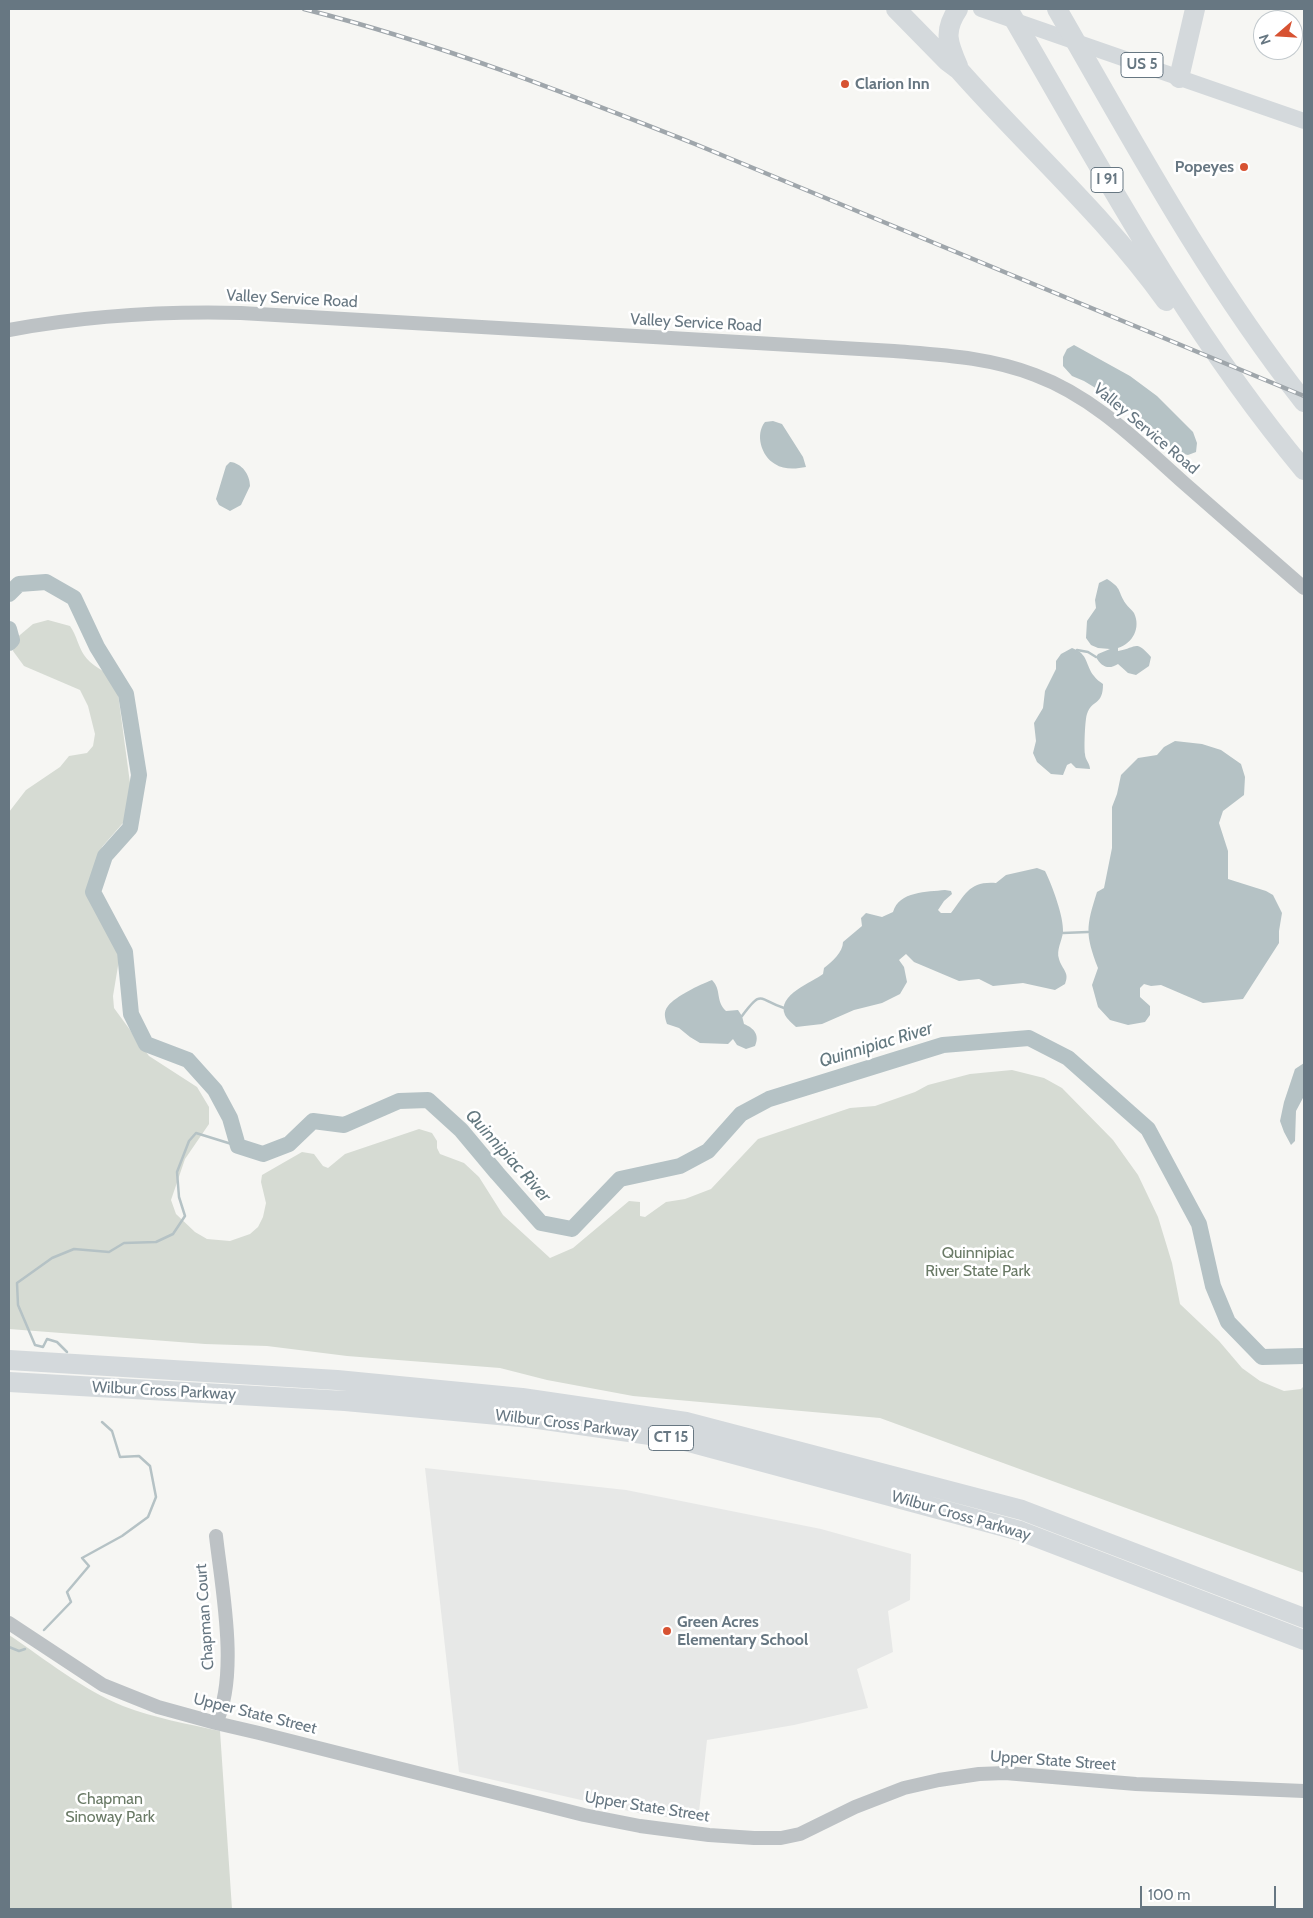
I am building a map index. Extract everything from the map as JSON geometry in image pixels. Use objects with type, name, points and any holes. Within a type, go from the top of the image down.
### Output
[{"type":"highway","points":[[896,9],[959,70],[1115,237],[1140,267],[1216,373],[1231,388],[1250,401]]},
{"type":"highway","points":[[958,9],[951,22],[948,37],[950,48],[959,70]]},
{"type":"highway","name":"I 91","points":[[1008,9],[1142,239],[1188,313],[1250,401],[1304,470]]},
{"type":"highway","points":[[1173,76],[1183,9]]},
{"type":"highway","points":[[1173,76],[1195,9]]},
{"type":"highway","name":"I 91","points":[[1058,11],[1189,237],[1259,341],[1304,402]]},
{"type":"highway","name":"Wilbur Cross Parkway","points":[[9,1360],[337,1380],[522,1398],[686,1422],[1022,1510],[1304,1618]]},
{"type":"highway","name":"Wilbur Cross Parkway","points":[[9,1382],[345,1401],[531,1418],[678,1439],[1020,1531],[1304,1640]]},
{"type":"main road","name":"US 5","points":[[981,9],[1304,121]]},
{"type":"street","name":"Valley Service Road","points":[[9,330],[106,317],[194,312],[241,313],[894,351],[979,359],[1008,365],[1036,375],[1063,387],[1095,407],[1304,588]]},
{"type":"street","name":"Chapman Court","points":[[216,1536],[224,1606],[228,1670],[226,1688],[216,1723]]},
{"type":"street","name":"Upper State Street","points":[[9,1623],[103,1685],[158,1707],[584,1815],[688,1834],[781,1838],[800,1834],[856,1807],[904,1788],[979,1774],[1005,1774],[1136,1784],[1304,1791]]},
{"type":"shaded area","points":[[1074,345],[1130,376],[1157,396],[1193,432],[1197,443],[1196,452],[1188,455],[1179,453],[1130,409],[1084,381],[1072,376],[1063,366],[1063,357],[1067,349]]},
{"type":"shaded area","points":[[773,421],[782,424],[803,457],[806,467],[794,469],[782,467],[766,456],[761,444],[760,432],[765,422]]},
{"type":"shaded area","points":[[230,462],[242,467],[249,478],[250,486],[241,505],[230,511],[219,505],[216,499],[226,466]]},
{"type":"shaded area","points":[[1107,579],[1118,588],[1123,600],[1134,613],[1137,624],[1132,639],[1118,648],[1118,651],[1139,646],[1151,657],[1149,666],[1136,675],[1128,673],[1118,664],[1111,667],[1103,665],[1096,657],[1098,654],[1110,649],[1091,645],[1086,638],[1087,621],[1096,608],[1095,600],[1099,583]]},
{"type":"shaded area","points":[[1072,648],[1081,653],[1091,672],[1103,684],[1101,696],[1089,709],[1086,717],[1085,756],[1090,769],[1076,768],[1071,763],[1067,765],[1063,775],[1051,774],[1037,762],[1033,753],[1036,741],[1034,723],[1043,708],[1045,691],[1056,669],[1056,661],[1061,654]]},
{"type":"shaded area","points":[[1175,741],[1202,744],[1221,750],[1241,764],[1245,777],[1244,795],[1223,811],[1219,823],[1228,851],[1228,879],[1273,895],[1282,913],[1279,943],[1243,999],[1203,1003],[1161,985],[1151,986],[1144,984],[1140,988],[1140,997],[1150,1006],[1150,1015],[1145,1022],[1128,1025],[1110,1020],[1098,1007],[1092,985],[1098,968],[1089,938],[1089,922],[1097,892],[1104,888],[1112,848],[1112,807],[1121,775],[1138,758],[1157,755],[1164,747]]},
{"type":"shaded area","points":[[1037,868],[1045,871],[1048,877],[1062,918],[1063,932],[1058,956],[1067,977],[1065,984],[1055,990],[1023,983],[993,986],[979,979],[959,981],[914,962],[906,954],[899,960],[904,967],[907,982],[900,994],[882,1003],[854,1010],[822,1024],[796,1027],[785,1015],[784,1008],[790,995],[823,974],[824,968],[839,953],[843,942],[862,926],[861,918],[866,913],[882,917],[893,912],[896,905],[907,896],[922,892],[945,890],[951,891],[952,894],[938,910],[941,913],[951,913],[969,890],[974,887],[980,884],[996,883],[1006,875]]},
{"type":"shaded area","points":[[712,980],[726,1011],[738,1010],[744,1024],[755,1032],[757,1038],[755,1046],[746,1049],[737,1045],[733,1039],[728,1044],[700,1043],[679,1028],[667,1024],[665,1017],[666,1008],[676,998]]},
{"type":"shaded area","points":[[1304,1063],[1304,1096],[1296,1111],[1295,1141],[1291,1145],[1280,1121],[1295,1069]]},
{"type":"shaded area","name":"Green Acres Elementary School","points":[[425,1468],[626,1490],[821,1529],[911,1554],[910,1600],[888,1611],[893,1652],[857,1669],[868,1708],[794,1725],[707,1740],[698,1821],[642,1814],[459,1772]]},
{"type":"green space","name":"Quinnipiac River State Park","points":[[48,620],[70,626],[87,659],[116,679],[130,783],[135,800],[129,816],[102,847],[94,874],[93,891],[103,916],[115,936],[119,960],[113,996],[114,1008],[149,1056],[197,1087],[209,1107],[209,1124],[185,1159],[171,1200],[176,1214],[195,1232],[207,1239],[230,1241],[250,1234],[258,1227],[263,1217],[266,1203],[261,1182],[262,1175],[302,1152],[314,1154],[323,1166],[328,1168],[345,1154],[419,1129],[432,1133],[437,1141],[437,1148],[440,1154],[464,1163],[479,1177],[503,1215],[550,1258],[573,1248],[629,1201],[640,1202],[640,1216],[645,1217],[666,1202],[685,1199],[711,1189],[758,1139],[850,1108],[875,1106],[915,1092],[928,1085],[970,1074],[1012,1070],[1044,1078],[1062,1088],[1113,1140],[1138,1175],[1158,1217],[1172,1263],[1180,1304],[1219,1341],[1242,1368],[1260,1381],[1284,1391],[1301,1389],[1304,1386],[1304,1573],[880,1418],[633,1396],[547,1380],[500,1368],[347,1356],[267,1346],[205,1344],[9,1329],[9,812],[26,790],[60,767],[69,756],[87,753],[93,746],[95,734],[88,706],[80,690],[24,666],[13,651],[14,640],[33,624]]},
{"type":"green space","name":"Chapman Sinoway Park","points":[[9,1635],[93,1692],[123,1706],[147,1714],[220,1731],[232,1909],[9,1909]]},
{"type":"waterway","name":"Quinnipiac River","points":[[9,594],[19,584],[46,582],[74,598],[97,647],[126,694],[139,775],[130,828],[105,856],[93,892],[125,952],[131,1014],[146,1044],[188,1060],[215,1090],[230,1118],[238,1146],[263,1154],[289,1144],[313,1121],[344,1125],[399,1101],[428,1100],[461,1130],[541,1223],[572,1229],[620,1179],[680,1166],[708,1151],[741,1114],[769,1099],[943,1045],[1029,1038],[1068,1058],[1148,1129],[1199,1224],[1213,1286],[1228,1322],[1262,1357],[1304,1356]]},
{"type":"waterway","name":"Quinnipiac River","points":[[9,629],[12,640],[9,643]]},
{"type":"waterway","points":[[1077,650],[1088,652],[1096,657]]},
{"type":"waterway","points":[[1063,933],[1088,932]]},
{"type":"waterway","points":[[742,1016],[754,1002],[761,998],[784,1008]]},
{"type":"waterway","points":[[67,1352],[57,1342],[47,1339],[43,1347],[35,1345],[18,1305],[17,1283],[52,1258],[74,1249],[109,1252],[124,1243],[156,1242],[173,1234],[185,1216],[179,1197],[177,1172],[189,1141],[196,1133],[238,1146]]},
{"type":"waterway","points":[[44,1630],[71,1602],[67,1592],[89,1566],[82,1558],[122,1536],[148,1517],[156,1497],[150,1466],[139,1456],[120,1457],[112,1431],[102,1422]]},
{"type":"waterway","points":[[9,1647],[19,1651],[25,1649]]},
{"type":"railway","points":[[304,9],[354,22],[453,53],[598,106],[695,144],[1304,396]]},
{"type":"place","name":"Clarion Inn","points":[[845,84]]},
{"type":"place","name":"Popeyes","points":[[1244,167]]},
{"type":"place","name":"Green Acres Elementary School","points":[[667,1631]]}]
